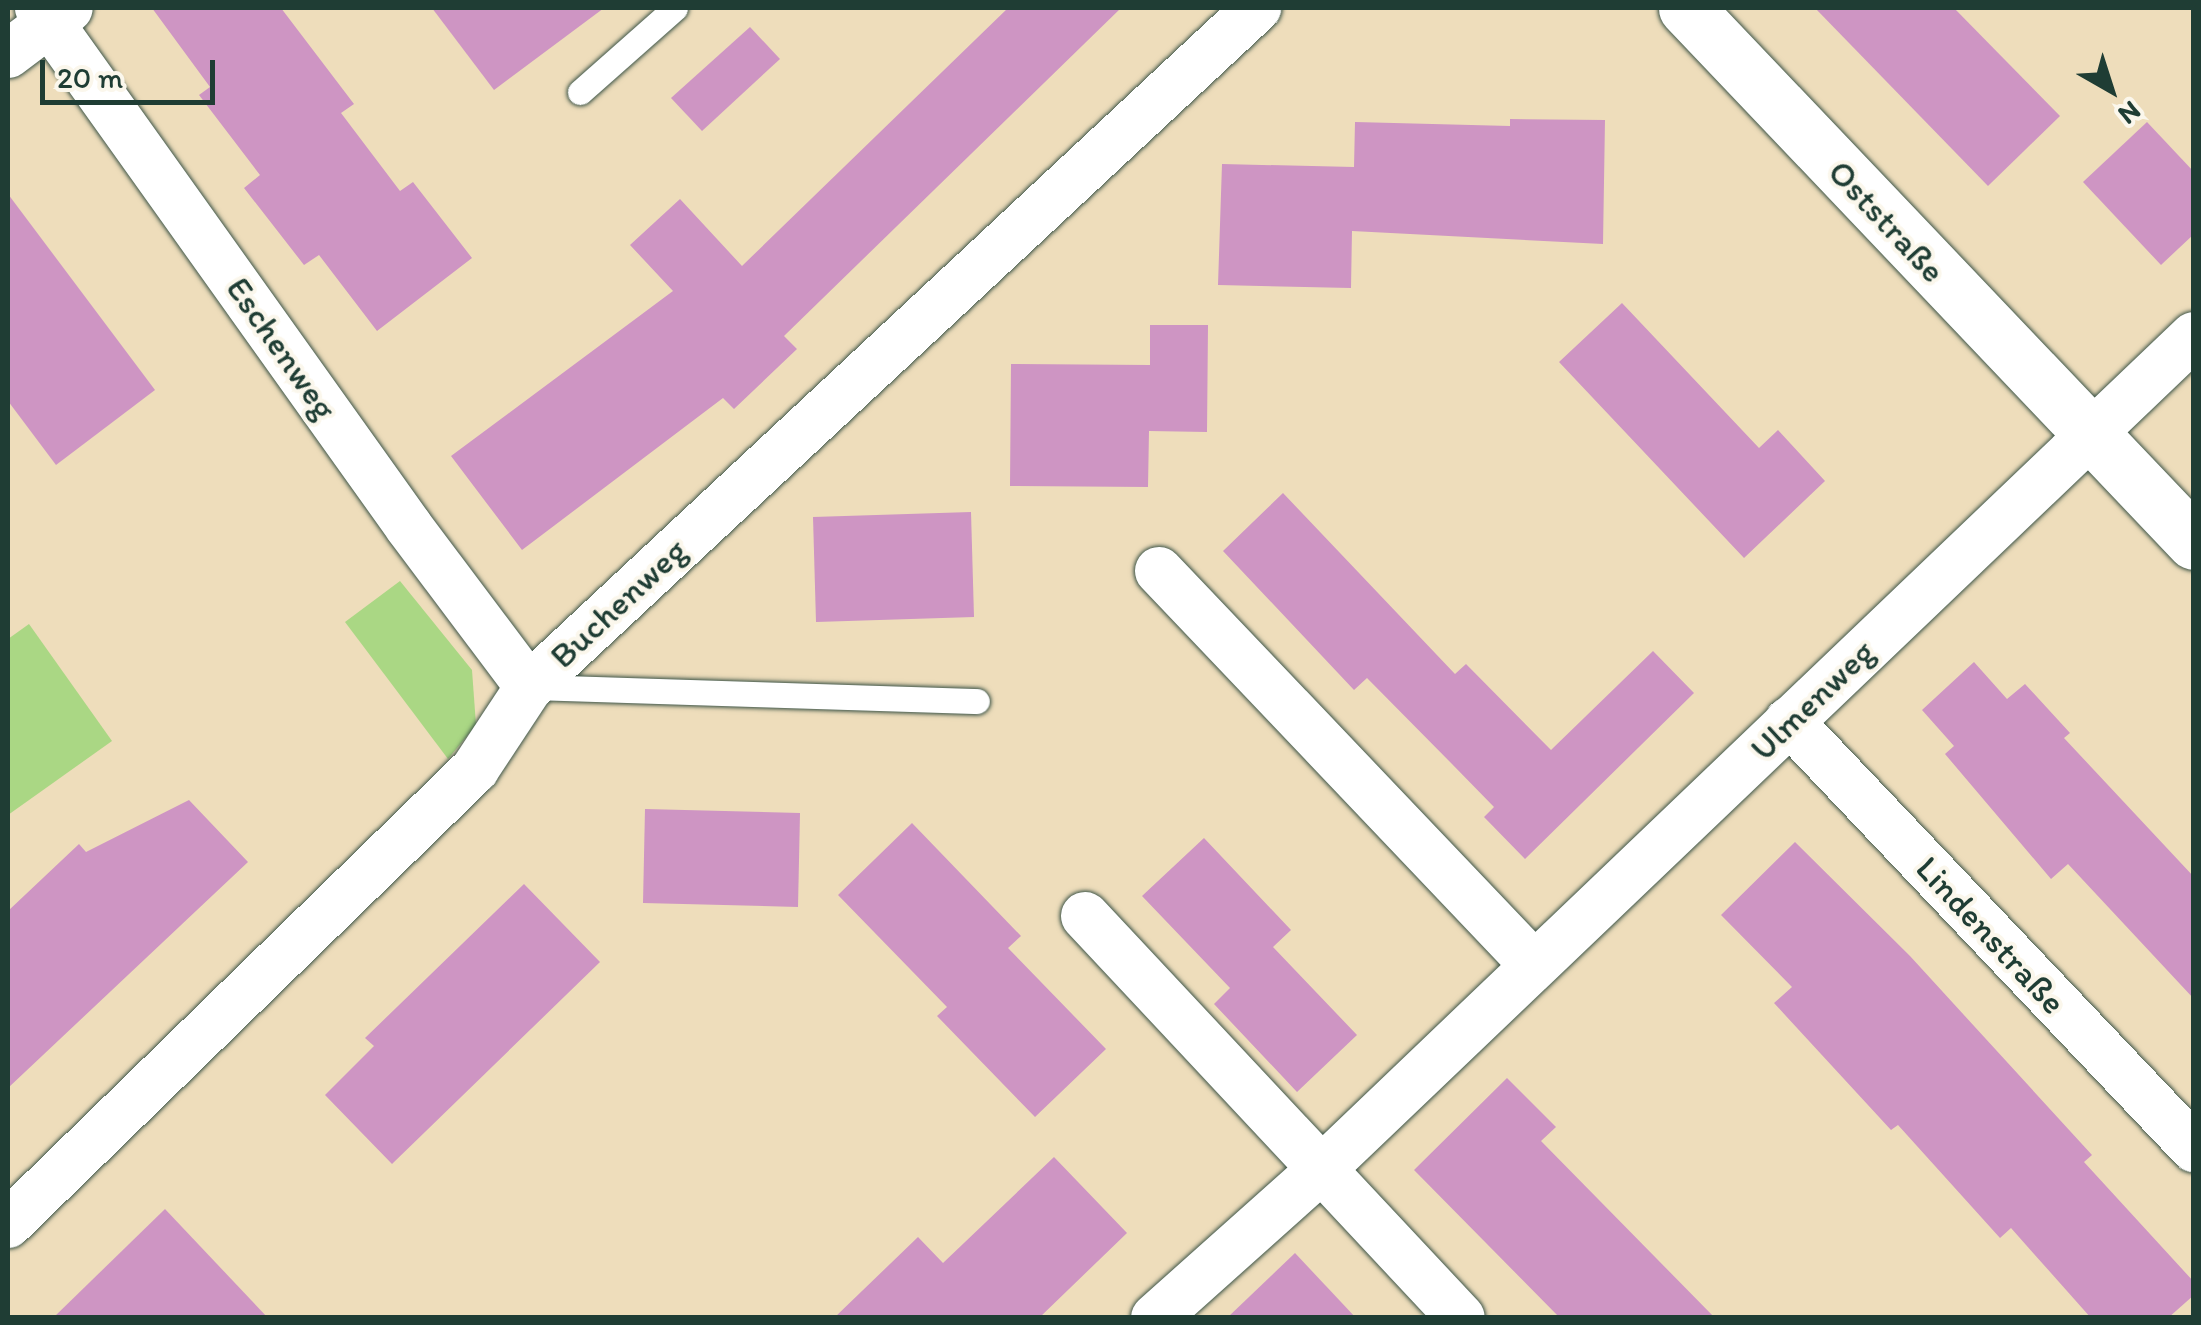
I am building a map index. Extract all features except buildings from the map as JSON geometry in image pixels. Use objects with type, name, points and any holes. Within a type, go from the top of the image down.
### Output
[{"type":"main road","name":"Oststraße","points":[[1686,8],[2194,542]]},
{"type":"street","name":"Buchenweg","points":[[8,1224],[475,770],[529,687],[1257,8]]},
{"type":"street","name":"Eschenweg","points":[[53,12],[409,527],[529,687]]},
{"type":"street","points":[[8,54],[53,12]]},
{"type":"street","name":"Ulmenweg","points":[[1156,1318],[1324,1168],[2194,336]]},
{"type":"street","points":[[1160,571],[1534,965]]},
{"type":"street","name":"Lindenstraße","points":[[1789,722],[2194,1148]]},
{"type":"street","points":[[1085,916],[1461,1318]]},
{"type":"lane","points":[[580,92],[675,8]]},
{"type":"lane","points":[[529,687],[977,701]]},
{"type":"green space","points":[[400,581],[472,670],[476,725],[448,759],[345,622]]},
{"type":"green space","points":[[29,624],[112,741],[8,815],[8,639]]}]
